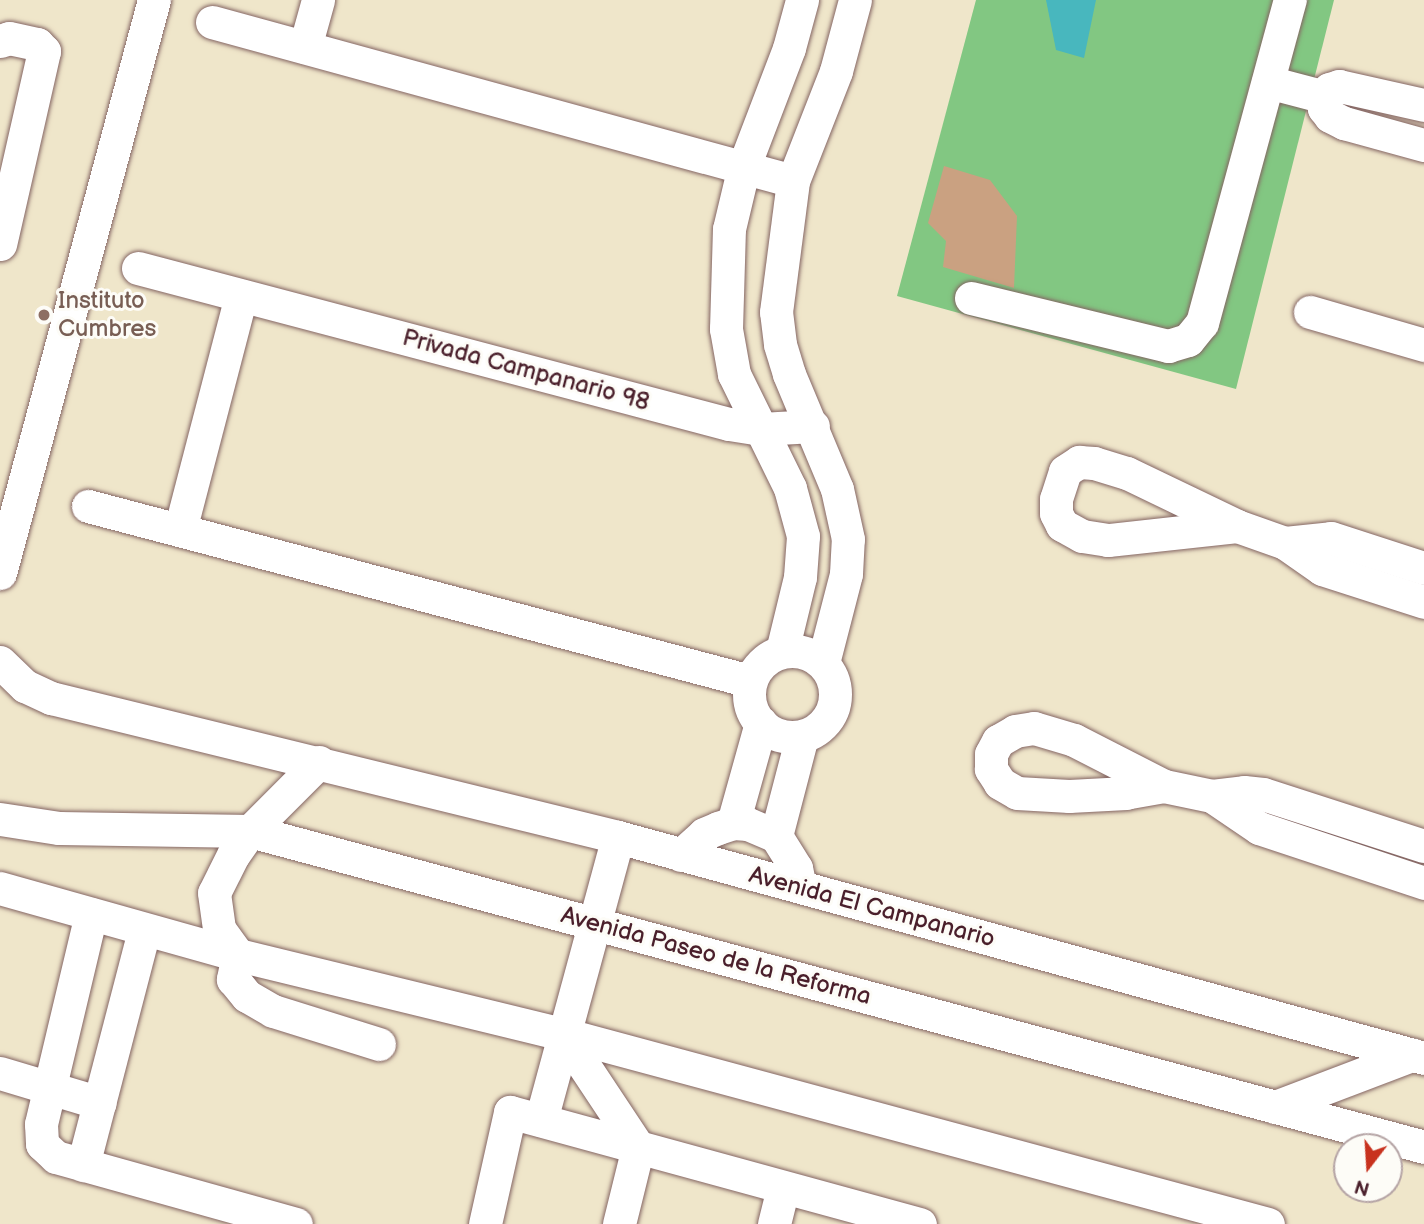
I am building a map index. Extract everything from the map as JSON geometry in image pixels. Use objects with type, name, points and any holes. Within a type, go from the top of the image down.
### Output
[{"type":"street","points":[[0,573],[153,0]]},
{"type":"street","points":[[305,47],[318,0]]},
{"type":"street","points":[[782,652],[800,577],[803,536],[790,488],[734,374],[726,329],[729,229],[744,166],[789,48],[802,0]]},
{"type":"street","points":[[823,663],[846,574],[848,539],[837,489],[813,426],[789,374],[780,344],[776,312],[793,181],[836,71],[855,0]]},
{"type":"street","points":[[971,298],[1168,346],[1188,340],[1202,323],[1290,0]]},
{"type":"street","points":[[212,22],[793,181]]},
{"type":"street","points":[[0,41],[9,38],[37,44],[44,51],[0,244]]},
{"type":"street","points":[[1268,82],[1325,97]]},
{"type":"street","points":[[1424,105],[1353,86],[1339,86],[1329,89],[1324,108],[1331,116],[1344,123],[1424,145]]},
{"type":"street","name":"Privada Campanario 98","points":[[138,268],[729,424],[761,429],[813,426]]},
{"type":"street","points":[[180,530],[241,296]]},
{"type":"street","points":[[1310,312],[1424,345]]},
{"type":"street","points":[[1237,526],[1108,540],[1082,536],[1062,525],[1056,513],[1056,499],[1065,471],[1079,462],[1094,463],[1127,474],[1237,526],[1285,543],[1322,569],[1424,602]]},
{"type":"street","points":[[88,506],[750,681]]},
{"type":"street","points":[[1285,543],[1331,538],[1424,568]]},
{"type":"street","points":[[782,652],[804,652],[823,663],[833,678],[836,696],[831,715],[818,729],[802,736],[772,732],[761,723],[751,706],[750,681],[768,658],[782,652]]},
{"type":"street","name":"Avenida El Campanario","points":[[0,662],[25,686],[51,698],[618,837],[1418,1056]]},
{"type":"street","points":[[733,823],[761,723]]},
{"type":"street","points":[[1164,786],[1126,793],[1069,796],[1017,793],[1000,783],[991,769],[991,754],[998,741],[1014,730],[1034,729],[1074,740],[1164,786],[1212,796],[1244,792],[1263,794],[1424,846]]},
{"type":"street","points":[[776,836],[802,736]]},
{"type":"street","points":[[1069,796],[1074,740]]},
{"type":"street","points":[[319,762],[250,831],[233,855],[215,893],[219,929],[238,955],[233,979],[247,996],[273,1010],[379,1044]]},
{"type":"street","points":[[1212,796],[1259,828],[1424,883]]},
{"type":"street","name":"Avenida Paseo de la Reforma","points":[[0,819],[59,828],[250,831],[1424,1147]]},
{"type":"street","points":[[681,855],[704,834],[733,823],[762,829],[776,836],[796,868],[800,887]]},
{"type":"street","points":[[541,1120],[618,837]]},
{"type":"street","points":[[0,888],[238,955],[564,1034],[1268,1224]]},
{"type":"street","points":[[91,914],[41,1124],[42,1144],[56,1157],[83,1166],[296,1224]]},
{"type":"street","points":[[83,1166],[144,930]]},
{"type":"street","points":[[564,1034],[638,1147],[619,1224]]},
{"type":"street","points":[[1275,1107],[1418,1056]]},
{"type":"street","points":[[0,1073],[100,1103]]},
{"type":"street","points":[[485,1224],[510,1112],[920,1224]]},
{"type":"street","points":[[774,1224],[783,1188]]},
{"type":"green space","points":[[976,0],[1334,0],[1236,389],[897,296]]},
{"type":"water","points":[[1046,0],[1096,0],[1084,58],[1056,50]]},
{"type":"building","points":[[944,166],[990,180],[1017,216],[1014,288],[943,267],[946,241],[928,223]]},
{"type":"place","name":"Instituto Cumbres","points":[[44,315]]}]
